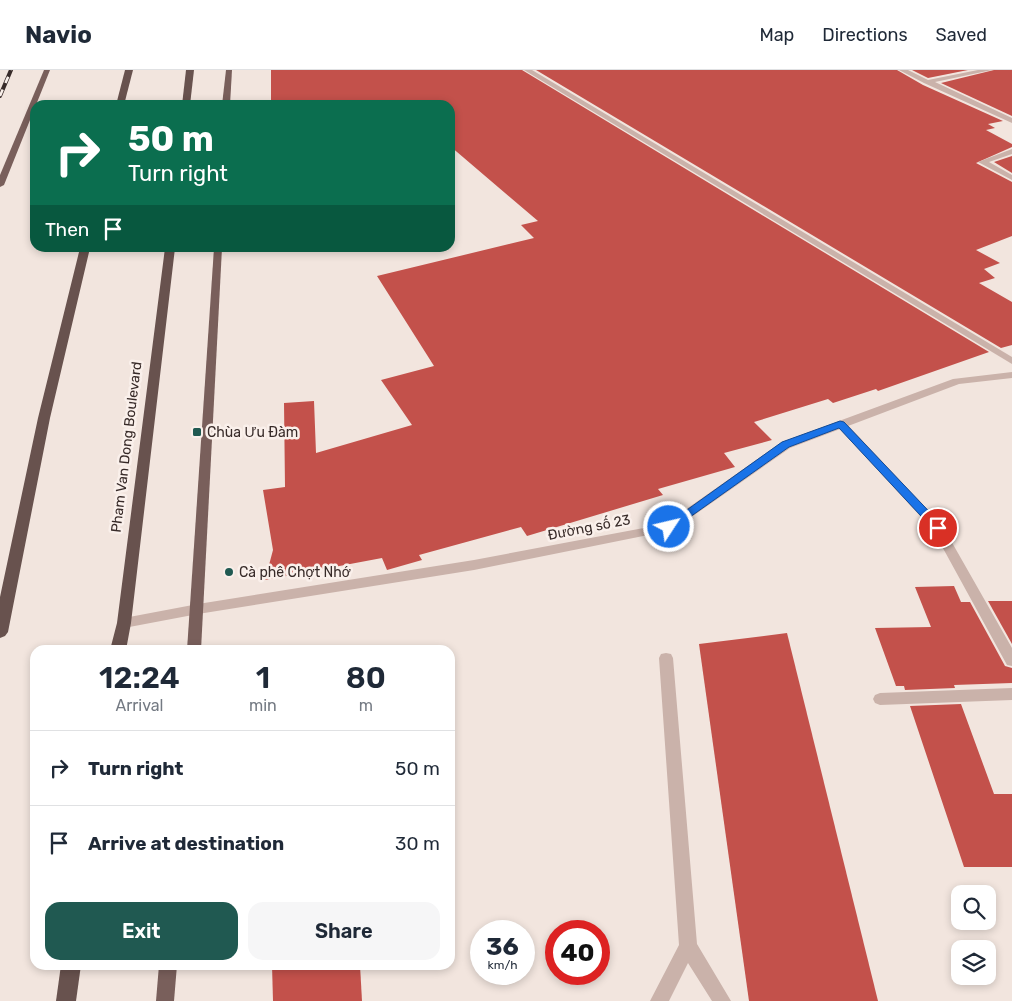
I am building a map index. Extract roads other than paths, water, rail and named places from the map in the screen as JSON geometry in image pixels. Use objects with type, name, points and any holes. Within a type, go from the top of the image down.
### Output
[{"type":"highway","points":[[121,100],[129,70]]},
{"type":"highway","points":[[187,100],[190,70]]},
{"type":"highway","points":[[0,632],[44,418],[84,252]]},
{"type":"highway","name":"Pham Van Dong Boulevard","points":[[119,645],[124,623],[170,252]]},
{"type":"highway","points":[[66,1001],[70,970]]},
{"type":"main road","points":[[35,100],[47,70]]},
{"type":"main road","points":[[226,100],[229,70]]},
{"type":"main road","points":[[0,185],[30,112]]},
{"type":"main road","points":[[194,645],[218,252]]},
{"type":"main road","points":[[165,1001],[168,970]]},
{"type":"street","points":[[527,70],[1012,361]]},
{"type":"street","points":[[902,70],[1012,121]]},
{"type":"street","points":[[926,82],[990,70]]},
{"type":"street","points":[[1012,151],[982,162],[1012,178]]},
{"type":"street","name":"Đường số 23","points":[[124,623],[198,609],[474,565],[669,527],[786,444],[956,381],[1012,375]]},
{"type":"street","points":[[840,424],[938,528],[1012,661]]},
{"type":"street","points":[[666,658],[688,946],[722,1001]]},
{"type":"street","points":[[880,699],[1012,694]]},
{"type":"street","points":[[658,1001],[688,946]]},
{"type":"railway","points":[[0,96],[11,70]]},
{"type":"place","name":"Chùa Ưu Đàm","points":[[197,432]]},
{"type":"place","name":"Cà phê Chợt Nhớ","points":[[229,572]]}]
